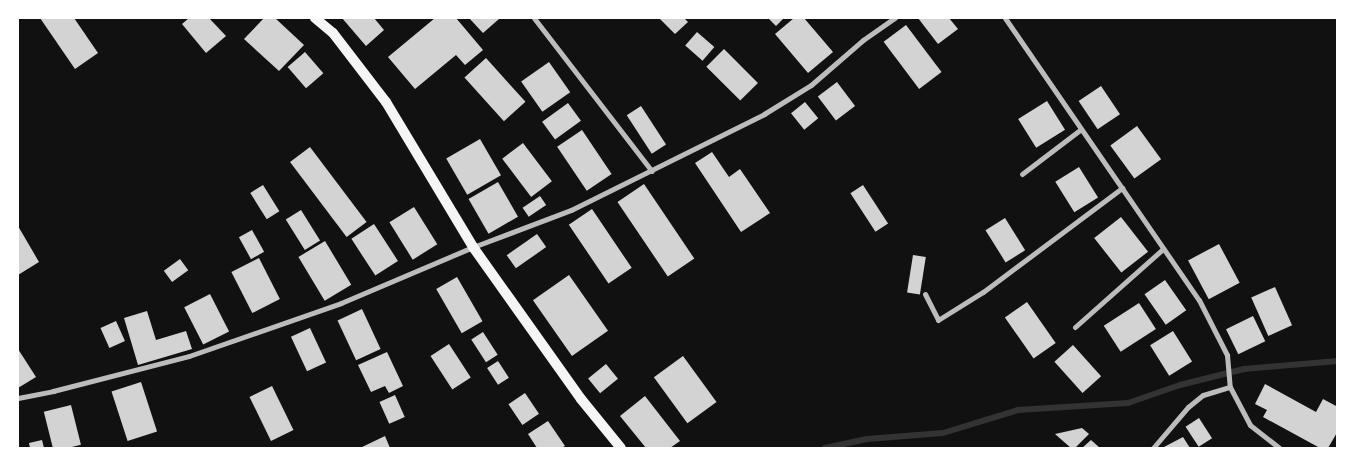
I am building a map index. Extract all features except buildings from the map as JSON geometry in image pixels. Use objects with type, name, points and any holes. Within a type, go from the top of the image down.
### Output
[{"type":"main road","points":[[315,18],[333,33],[386,102],[473,247],[581,399],[621,448]]},
{"type":"street","points":[[534,18],[652,171]]},
{"type":"street","points":[[18,398],[53,391],[189,356],[341,303],[473,247],[571,210],[764,114],[811,85],[863,40],[895,18]]},
{"type":"street","points":[[1005,18],[1199,300],[1227,355],[1230,387],[1250,425],[1279,448]]},
{"type":"street","points":[[1022,174],[1081,129]]},
{"type":"street","points":[[925,294],[938,320],[983,292],[1122,188]]},
{"type":"street","points":[[1075,326],[1163,249]]},
{"type":"street","points":[[1153,448],[1188,407],[1203,395],[1230,387]]},
{"type":"waterway","points":[[825,448],[867,439],[943,433],[1018,410],[1128,403],[1180,385],[1244,369],[1338,361]]}]
